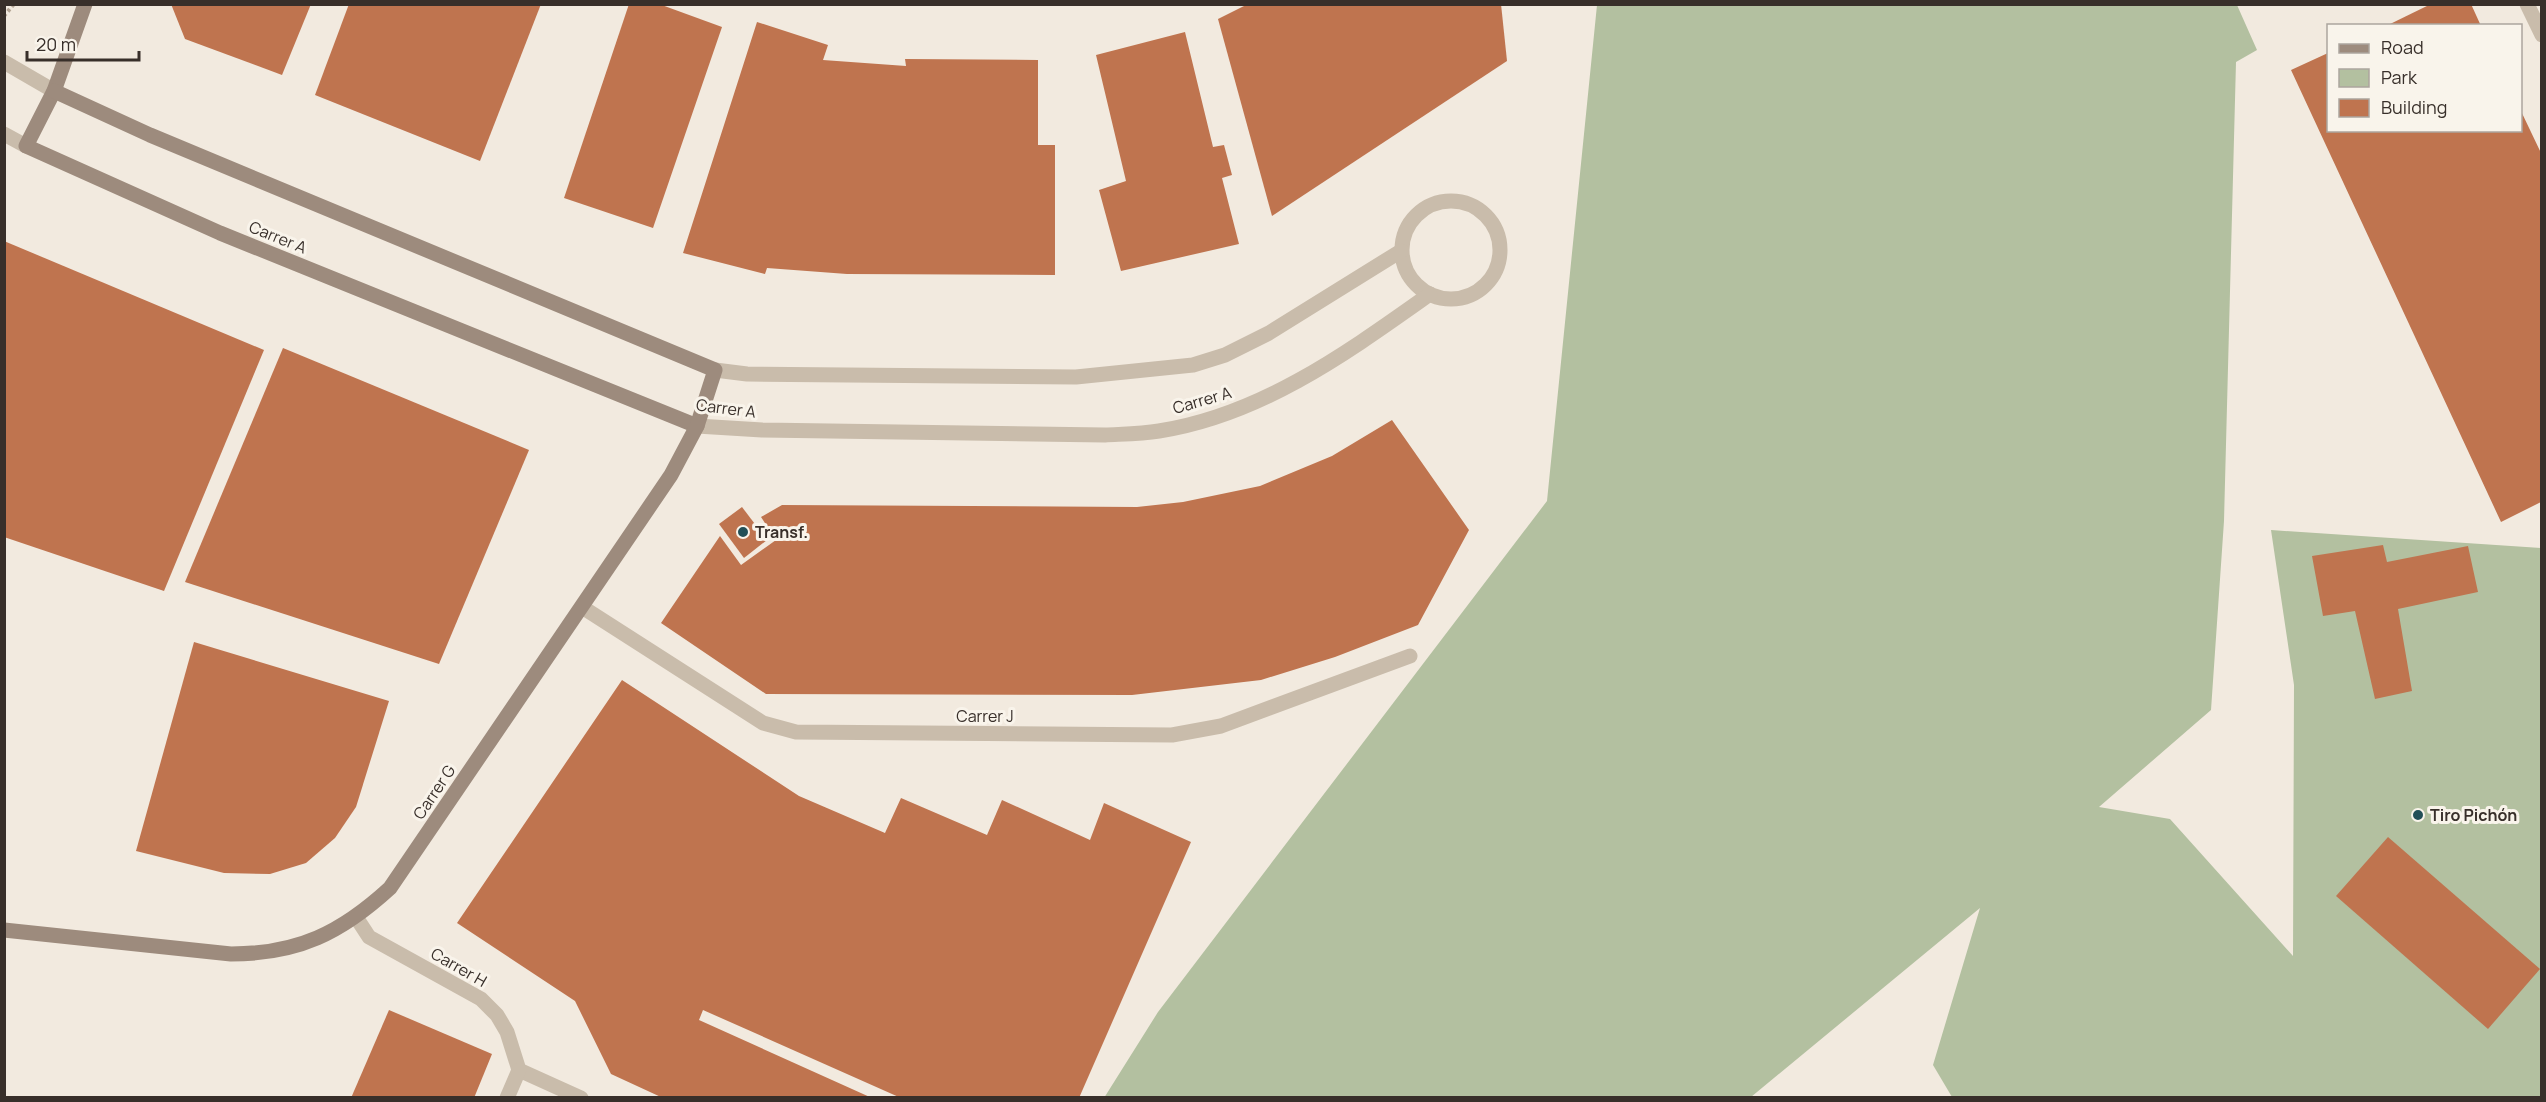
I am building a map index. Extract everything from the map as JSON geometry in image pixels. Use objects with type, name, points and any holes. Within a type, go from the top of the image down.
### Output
[{"type":"street","points":[[26,146],[54,91],[85,4]]},
{"type":"street","points":[[2528,4],[2541,35]]},
{"type":"street","points":[[4,62],[54,91],[150,135],[715,369],[747,374],[1076,377],[1169,369],[1225,355],[1269,333],[1401,251]]},
{"type":"street","name":"Carrer A","points":[[4,134],[220,233],[697,426],[762,430],[1104,435],[1159,431],[1242,408],[1289,385],[1332,361],[1430,294]]},
{"type":"street","points":[[1441,201],[1457,201],[1473,206],[1485,215],[1495,228],[1499,241],[1499,258],[1492,276],[1481,289],[1455,299],[1430,294],[1409,277],[1401,251],[1404,233],[1413,218],[1425,207],[1441,201]]},
{"type":"street","name":"Carrer G","points":[[4,930],[231,954],[261,954],[291,949],[316,940],[356,917],[390,888],[671,475],[697,426],[715,369]]},
{"type":"street","name":"Carrer J","points":[[582,607],[763,723],[796,732],[1172,735],[1221,726],[1410,656]]},
{"type":"street","name":"Carrer H","points":[[356,917],[369,937],[481,999],[497,1014],[507,1032],[519,1070]]},
{"type":"street","points":[[507,1098],[519,1070],[581,1098]]},
{"type":"path","points":[[4,16],[14,4]]},
{"type":"green space","points":[[1597,5],[2237,5],[2257,50],[2236,62],[2224,521],[2211,710],[2099,807],[2170,819],[2293,956],[2294,685],[2271,530],[2541,548],[2541,1097],[1952,1097],[1933,1065],[1980,908],[1751,1097],[1104,1098],[1158,1012],[1547,501]]},
{"type":"building","points":[[171,4],[311,4],[282,75],[185,39]]},
{"type":"building","points":[[349,4],[541,4],[480,161],[315,95]]},
{"type":"building","points":[[629,4],[659,4],[722,27],[653,228],[564,198]]},
{"type":"building","points":[[1248,4],[1501,4],[1507,61],[1272,216],[1218,19]]},
{"type":"building","points":[[2431,4],[2471,4],[2480,24],[2390,24]]},
{"type":"building","points":[[757,22],[828,45],[823,60],[906,66],[905,59],[1038,60],[1038,145],[1055,145],[1055,275],[847,274],[767,268],[765,274],[683,253]]},
{"type":"building","points":[[1185,32],[1213,147],[1224,145],[1232,175],[1222,178],[1239,244],[1121,271],[1099,190],[1126,181],[1096,55]]},
{"type":"building","points":[[2327,53],[2327,132],[2522,132],[2522,113],[2541,153],[2541,502],[2501,522],[2291,70]]},
{"type":"building","points":[[4,241],[264,350],[164,591],[4,537]]},
{"type":"building","points":[[283,348],[529,450],[439,664],[185,582]]},
{"type":"building","points":[[1392,420],[1469,530],[1418,625],[1335,657],[1261,680],[1132,695],[766,694],[661,623],[720,536],[741,565],[776,540],[761,517],[782,505],[1137,507],[1183,502],[1260,486],[1332,456]]},
{"type":"building","name":"Transf.","points":[[742,507],[767,540],[744,558],[719,524]]},
{"type":"building","points":[[2383,545],[2387,562],[2468,546],[2478,592],[2398,609],[2412,691],[2375,699],[2355,611],[2323,616],[2312,556]]},
{"type":"building","points":[[194,642],[389,701],[356,807],[335,838],[306,863],[270,874],[224,873],[136,851]]},
{"type":"building","points":[[622,680],[799,796],[885,833],[901,798],[987,835],[1002,800],[1090,840],[1104,803],[1191,842],[1079,1098],[901,1098],[703,1010],[699,1020],[872,1098],[663,1098],[611,1074],[575,1001],[457,923]]},
{"type":"building","points":[[2388,837],[2540,969],[2488,1029],[2336,896]]},
{"type":"building","points":[[389,1010],[492,1054],[474,1098],[351,1098]]},
{"type":"place","name":"Transf.","points":[[743,532]]},
{"type":"place","name":"Tiro Pichón","points":[[2418,815]]}]
